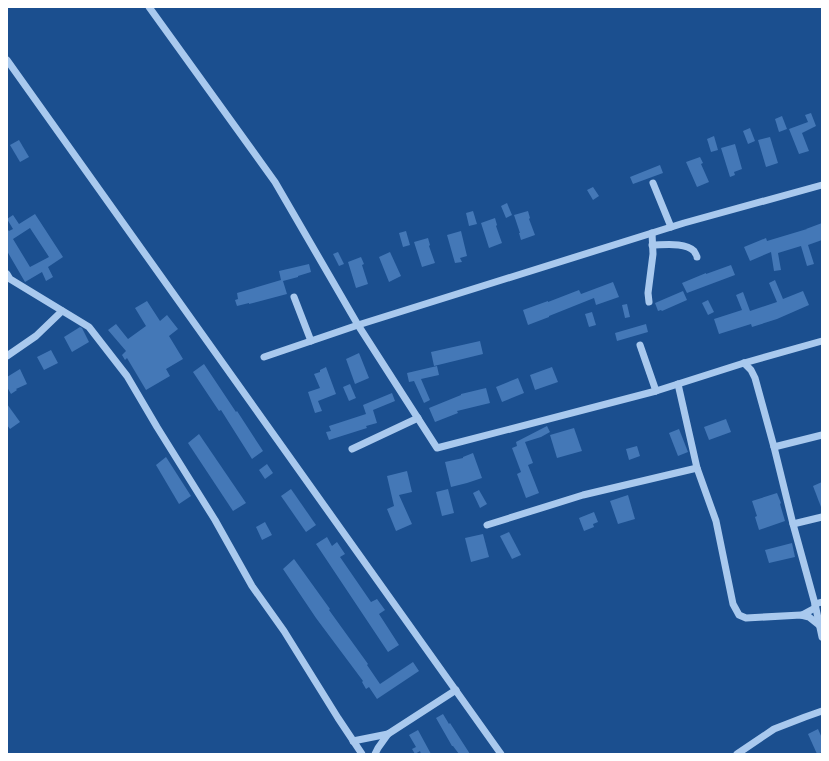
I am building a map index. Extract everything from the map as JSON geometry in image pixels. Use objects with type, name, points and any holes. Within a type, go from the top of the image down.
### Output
[{"type":"street","points":[[149,7],[275,182],[358,325],[437,448],[656,391],[744,363],[822,341]]},
{"type":"street","points":[[7,60],[501,754]]},
{"type":"street","points":[[653,183],[671,227]]},
{"type":"street","points":[[264,357],[358,325],[671,227],[822,185]]},
{"type":"street","points":[[649,302],[648,293],[653,254],[652,234]]},
{"type":"street","points":[[652,245],[674,244],[686,246],[694,251],[697,257]]},
{"type":"street","points":[[7,274],[10,279],[89,327],[127,376],[215,520],[252,586],[284,631],[362,754]]},
{"type":"street","points":[[294,297],[311,341]]},
{"type":"street","points":[[7,356],[36,336],[62,311]]},
{"type":"street","points":[[640,345],[656,391]]},
{"type":"street","points":[[744,363],[751,370],[755,378],[793,524],[818,603],[819,626],[822,636]]},
{"type":"street","points":[[678,384],[697,468],[716,521],[733,604],[739,615],[746,618],[802,615],[809,617],[819,626]]},
{"type":"street","points":[[352,449],[418,418]]},
{"type":"street","points":[[774,447],[822,435]]},
{"type":"street","points":[[487,525],[583,495],[697,468]]},
{"type":"street","points":[[793,524],[822,517]]},
{"type":"street","points":[[802,615],[815,608],[818,603]]},
{"type":"street","points":[[375,754],[388,734],[456,690]]},
{"type":"street","points":[[737,754],[774,729],[822,711]]},
{"type":"street","points":[[353,741],[388,734]]},
{"type":"building","points":[[811,113],[816,126],[802,133],[809,151],[799,154],[789,129],[808,122],[805,115]]},
{"type":"building","points":[[782,116],[787,129],[779,132],[775,119]]},
{"type":"building","points":[[750,128],[755,141],[748,144],[743,131]]},
{"type":"building","points":[[714,136],[718,150],[711,152],[707,139]]},
{"type":"building","points":[[770,137],[778,163],[766,167],[758,140]]},
{"type":"building","points":[[19,140],[29,157],[20,162],[10,145]]},
{"type":"building","points":[[735,144],[742,169],[734,172],[735,175],[730,177],[721,148]]},
{"type":"building","points":[[700,157],[703,163],[701,164],[709,182],[697,187],[686,162]]},
{"type":"building","points":[[660,165],[663,173],[633,184],[630,177]]},
{"type":"building","points":[[593,187],[599,196],[593,200],[587,190]]},
{"type":"building","points":[[507,203],[512,215],[506,218],[501,206]]},
{"type":"building","points":[[473,211],[477,224],[469,226],[466,213]]},
{"type":"building","points":[[528,211],[529,219],[535,235],[521,240],[514,215]]},
{"type":"building","points":[[35,214],[63,257],[48,267],[53,277],[46,281],[42,272],[25,282],[7,251],[7,229],[9,231],[13,229],[7,219],[13,215],[19,224]],"holes":[[[30,228],[49,257],[30,267],[13,239]]]},
{"type":"building","points":[[495,218],[502,243],[489,248],[481,223]]},
{"type":"building","points":[[822,223],[822,240],[808,245],[814,264],[807,266],[801,246],[778,253],[781,270],[774,271],[771,252],[750,261],[744,247],[766,238],[767,241]]},
{"type":"building","points":[[406,231],[410,245],[403,247],[399,233]]},
{"type":"building","points":[[461,231],[467,256],[460,258],[462,262],[455,263],[447,235]]},
{"type":"building","points":[[428,238],[435,263],[422,267],[414,242]]},
{"type":"building","points":[[338,252],[344,264],[339,266],[333,254]]},
{"type":"building","points":[[390,252],[401,276],[389,282],[379,257]]},
{"type":"building","points":[[361,257],[368,284],[356,288],[348,262]]},
{"type":"building","points":[[309,264],[311,272],[283,281],[287,294],[237,306],[235,300],[238,299],[237,293],[281,280],[279,271]]},
{"type":"building","points":[[731,265],[735,275],[687,293],[682,283],[706,273]]},
{"type":"building","points":[[775,280],[783,299],[803,291],[809,305],[777,319],[752,327],[751,324],[719,334],[714,319],[742,310],[736,295],[743,292],[750,311],[777,302],[769,283]]},
{"type":"building","points":[[613,282],[619,297],[596,305],[594,298],[528,325],[523,310],[579,290],[581,294]]},
{"type":"building","points":[[683,291],[687,300],[662,311],[658,311],[655,303]]},
{"type":"building","points":[[708,300],[714,312],[708,315],[702,303]]},
{"type":"building","points":[[147,301],[160,321],[167,315],[178,329],[169,336],[183,359],[166,369],[170,376],[146,390],[127,358],[125,360],[122,355],[126,351],[108,330],[116,324],[128,339],[146,326],[135,308]]},
{"type":"building","points":[[627,304],[630,317],[625,318],[622,305]]},
{"type":"building","points":[[592,312],[596,325],[589,327],[585,314]]},
{"type":"building","points":[[646,324],[648,332],[617,341],[615,333]]},
{"type":"building","points":[[80,327],[82,328],[89,342],[72,352],[64,337]]},
{"type":"building","points":[[480,341],[483,354],[434,366],[431,352]]},
{"type":"building","points":[[51,350],[58,363],[44,370],[37,357]]},
{"type":"building","points":[[359,353],[369,378],[355,384],[346,359]]},
{"type":"building","points":[[204,364],[263,451],[252,459],[221,410],[219,411],[193,372]]},
{"type":"building","points":[[437,366],[439,375],[421,379],[430,400],[424,403],[414,381],[409,382],[407,373]]},
{"type":"building","points":[[326,367],[336,394],[318,401],[322,411],[315,413],[308,392],[320,388],[314,374],[320,372],[320,370]]},
{"type":"building","points":[[552,367],[558,382],[535,390],[530,375]]},
{"type":"building","points":[[20,369],[27,384],[16,389],[17,390],[11,394],[7,387],[7,377]]},
{"type":"building","points":[[518,378],[524,393],[502,402],[496,387]]},
{"type":"building","points":[[350,384],[356,398],[349,401],[343,387]]},
{"type":"building","points":[[486,388],[490,403],[457,411],[458,413],[435,422],[429,408],[461,394]]},
{"type":"building","points":[[392,393],[395,401],[373,410],[377,423],[366,426],[367,428],[329,440],[326,432],[331,431],[329,426],[366,414],[363,405]]},
{"type":"building","points":[[7,404],[20,422],[10,429],[7,425]]},
{"type":"building","points":[[726,419],[731,432],[709,440],[704,427]]},
{"type":"building","points":[[547,426],[550,432],[541,437],[525,442],[533,463],[528,465],[539,493],[526,498],[517,474],[521,472],[512,448],[517,446],[516,442]]},
{"type":"building","points":[[574,428],[582,451],[557,458],[550,435]]},
{"type":"building","points":[[679,429],[688,452],[678,456],[669,433]]},
{"type":"building","points":[[199,434],[246,503],[233,511],[188,443]]},
{"type":"building","points":[[637,446],[640,456],[629,460],[626,449]]},
{"type":"building","points":[[473,453],[482,478],[451,487],[445,462],[463,458]]},
{"type":"building","points":[[166,457],[191,496],[179,504],[156,465]]},
{"type":"building","points":[[267,464],[273,473],[265,479],[259,470]]},
{"type":"building","points":[[407,471],[412,492],[399,495],[412,524],[396,531],[387,509],[394,506],[387,476]]},
{"type":"building","points":[[822,482],[822,507],[821,507],[813,486]]},
{"type":"building","points":[[291,489],[316,525],[306,532],[281,496]]},
{"type":"building","points":[[448,489],[454,513],[442,516],[436,492]]},
{"type":"building","points":[[479,490],[487,504],[480,508],[473,493]]},
{"type":"building","points":[[777,493],[785,521],[759,530],[755,517],[757,516],[752,501]]},
{"type":"building","points":[[628,495],[635,519],[618,524],[610,501]]},
{"type":"building","points":[[594,512],[598,522],[593,524],[594,527],[584,531],[579,518]]},
{"type":"building","points":[[265,522],[272,535],[262,540],[256,527]]},
{"type":"building","points":[[509,532],[521,555],[512,559],[500,536]]},
{"type":"building","points":[[483,534],[489,557],[471,562],[465,538]]},
{"type":"building","points":[[327,537],[332,546],[337,542],[345,554],[340,557],[371,602],[377,599],[385,610],[379,614],[399,645],[388,652],[316,544]]},
{"type":"building","points":[[792,543],[795,557],[769,563],[765,550]]},
{"type":"building","points":[[294,559],[368,664],[367,665],[380,684],[413,662],[419,671],[377,699],[369,687],[366,689],[362,682],[363,681],[316,618],[283,569]]},
{"type":"building","points":[[443,714],[470,754],[459,754],[452,746],[436,718]]},
{"type":"building","points":[[818,729],[822,738],[822,752],[817,754],[808,734]]},
{"type":"building","points":[[418,730],[431,754],[421,754],[420,751],[415,754],[412,749],[416,747],[409,735]]}]
